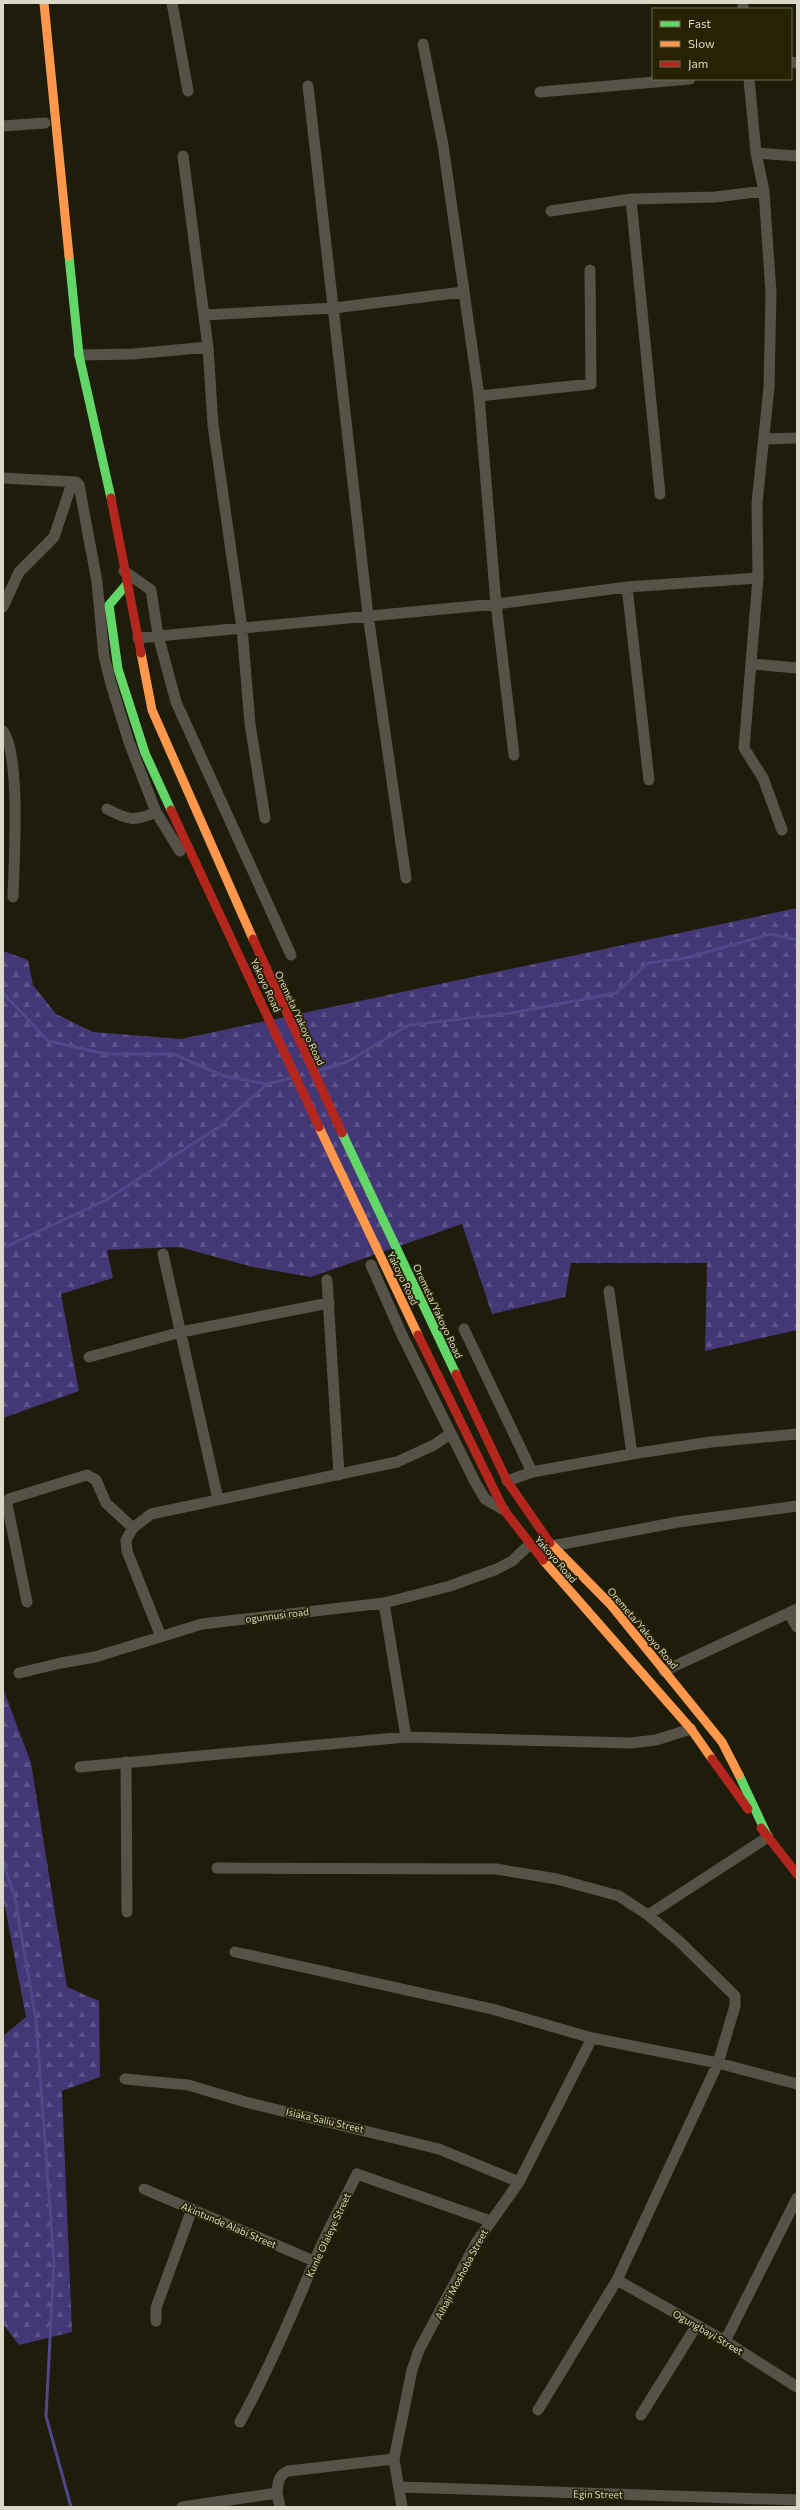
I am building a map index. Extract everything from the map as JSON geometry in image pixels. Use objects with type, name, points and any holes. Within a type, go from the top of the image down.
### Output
[{"type":"main road","name":"Oremeta/Yakoyo Road","points":[[44,3],[79,355],[106,474],[152,710],[289,1022],[507,1481],[552,1546],[610,1604],[722,1742],[736,1767],[768,1837]]},
{"type":"main road","name":"Yakoyo Road","points":[[127,584],[109,605],[118,669],[145,753],[436,1373],[504,1510],[529,1545],[691,1729],[768,1837]]},
{"type":"main road","points":[[768,1837],[797,1874]]},
{"type":"street","points":[[172,3],[188,91]]},
{"type":"street","points":[[423,44],[443,145],[479,396],[496,604],[514,756]]},
{"type":"street","points":[[540,92],[678,80]]},
{"type":"street","points":[[749,80],[756,153],[764,191],[771,293],[769,387],[765,439],[757,503],[758,578],[744,748],[763,778],[782,830]]},
{"type":"street","points":[[308,86],[368,615],[406,878]]},
{"type":"street","points":[[3,126],[45,124]]},
{"type":"street","points":[[756,153],[797,156]]},
{"type":"street","points":[[183,156],[208,347],[214,425],[242,628],[250,724],[265,818]]},
{"type":"street","points":[[551,211],[631,199],[715,197],[764,191]]},
{"type":"street","points":[[631,199],[660,494]]},
{"type":"street","points":[[479,396],[591,384],[590,270]]},
{"type":"street","points":[[204,315],[334,308],[463,292]]},
{"type":"street","points":[[79,355],[133,354],[208,347]]},
{"type":"street","points":[[765,439],[797,438]]},
{"type":"street","points":[[3,478],[72,483],[79,485],[97,582],[104,656],[110,684],[129,742],[156,812],[180,851]]},
{"type":"street","points":[[3,608],[19,572],[54,537],[72,483]]},
{"type":"street","points":[[124,571],[151,590],[158,635],[176,702],[291,955]]},
{"type":"street","points":[[138,638],[496,604],[627,588],[758,578]]},
{"type":"street","points":[[627,588],[649,780]]},
{"type":"street","points":[[752,664],[797,668]]},
{"type":"street","points":[[3,731],[9,739],[12,752],[15,827],[13,897]]},
{"type":"street","points":[[107,809],[125,818],[140,819],[156,812]]},
{"type":"street","points":[[163,1254],[218,1499]]},
{"type":"street","points":[[371,1265],[450,1434],[485,1499],[504,1510]]},
{"type":"street","points":[[327,1280],[339,1475]]},
{"type":"street","points":[[609,1291],[632,1454]]},
{"type":"street","points":[[89,1357],[181,1332],[329,1303]]},
{"type":"street","points":[[464,1329],[532,1472]]},
{"type":"street","points":[[161,1637],[127,1551],[126,1540],[133,1528],[151,1514],[397,1462],[434,1445],[450,1434]]},
{"type":"street","points":[[507,1481],[532,1472],[632,1454],[711,1442],[797,1434]]},
{"type":"street","points":[[27,1602],[7,1504],[9,1499],[87,1475],[96,1480],[106,1503],[133,1528]]},
{"type":"street","points":[[552,1546],[678,1522],[797,1506]]},
{"type":"street","name":"ogunnusi road","points":[[19,1673],[60,1662],[95,1657],[202,1624],[384,1602],[450,1586],[497,1569],[512,1561],[529,1545]]},
{"type":"street","points":[[384,1602],[406,1737]]},
{"type":"street","points":[[664,1671],[793,1611],[797,1627]]},
{"type":"street","points":[[80,1767],[406,1737],[631,1743],[656,1740],[691,1729]]},
{"type":"street","points":[[126,1762],[128,1912]]},
{"type":"street","points":[[648,1915],[768,1837]]},
{"type":"street","points":[[217,1868],[496,1869],[558,1879],[619,1896],[648,1915],[680,1942],[735,1996],[735,2006],[718,2063],[617,2280],[538,2410]]},
{"type":"street","points":[[236,1952],[492,2009],[592,2038],[718,2063],[797,2084]]},
{"type":"street","name":"Alhaji Moshoba Street","points":[[402,2507],[400,2487],[394,2459],[412,2370],[419,2350],[490,2221],[507,2202],[592,2038]]},
{"type":"street","name":"Isiaka Saliu Street","points":[[125,2079],[188,2085],[249,2103],[439,2149],[518,2182]]},
{"type":"street","name":"Kunle Olaleye Street","points":[[240,2422],[296,2308],[314,2261],[357,2174],[490,2221]]},
{"type":"street","name":"Akintunde Alabi Street","points":[[144,2189],[314,2261]]},
{"type":"street","points":[[725,2341],[797,2198]]},
{"type":"street","points":[[156,2321],[156,2308],[192,2209]]},
{"type":"street","name":"Ogungbayi Street","points":[[617,2280],[725,2341],[797,2387]]},
{"type":"street","points":[[641,2415],[697,2325]]},
{"type":"street","points":[[280,2507],[278,2493],[279,2479],[283,2473],[288,2471],[394,2459]]},
{"type":"street","name":"Egin Street","points":[[400,2487],[797,2500]]},
{"type":"street","points":[[182,2507],[278,2493]]},
{"type":"green space","points":[[797,908],[797,1096],[795,1103],[797,1111],[797,1330],[705,1351],[707,1263],[571,1263],[565,1297],[492,1314],[462,1224],[311,1277],[253,1267],[179,1247],[107,1250],[113,1278],[61,1294],[79,1391],[3,1418],[3,951],[28,960],[33,985],[56,1014],[93,1032],[181,1039]]},
{"type":"green space","points":[[3,1688],[31,1763],[67,1987],[99,2001],[100,2077],[62,2091],[72,2332],[19,2345],[3,2324],[3,2036],[26,2017],[3,1897]]},
{"type":"waterway","points":[[317,1071],[347,1062],[409,1025],[512,1013],[616,993],[648,963],[686,958],[771,934],[797,940]]},
{"type":"waterway","points":[[3,993],[48,1041],[106,1054],[173,1054],[224,1076],[267,1084],[291,1078]]},
{"type":"waterway","points":[[3,1248],[106,1200],[220,1126],[267,1084]]},
{"type":"waterway","points":[[3,1862],[15,1898],[36,2020],[54,2262],[46,2416],[71,2507]]},
{"type":"traffic: fast","points":[[69,256],[79,355],[111,498]]},
{"type":"traffic: fast","points":[[127,584],[109,605],[118,669],[145,753],[171,810]]},
{"type":"traffic: fast","points":[[342,1133],[456,1374]]},
{"type":"traffic: fast","points":[[739,1775],[768,1837]]},
{"type":"traffic: slow","points":[[44,3],[69,256]]},
{"type":"traffic: slow","points":[[141,653],[152,710],[253,939]]},
{"type":"traffic: slow","points":[[319,1127],[418,1335]]},
{"type":"traffic: slow","points":[[550,1543],[610,1604],[722,1742],[739,1775]]},
{"type":"traffic: slow","points":[[543,1560],[691,1729],[712,1759]]},
{"type":"traffic: jam","points":[[111,498],[141,653]]},
{"type":"traffic: jam","points":[[171,810],[319,1127]]},
{"type":"traffic: jam","points":[[253,939],[342,1133]]},
{"type":"traffic: jam","points":[[418,1335],[504,1510],[543,1560]]},
{"type":"traffic: jam","points":[[456,1374],[507,1481],[550,1543]]},
{"type":"traffic: jam","points":[[712,1759],[748,1809]]},
{"type":"traffic: jam","points":[[761,1828],[797,1874]]}]
